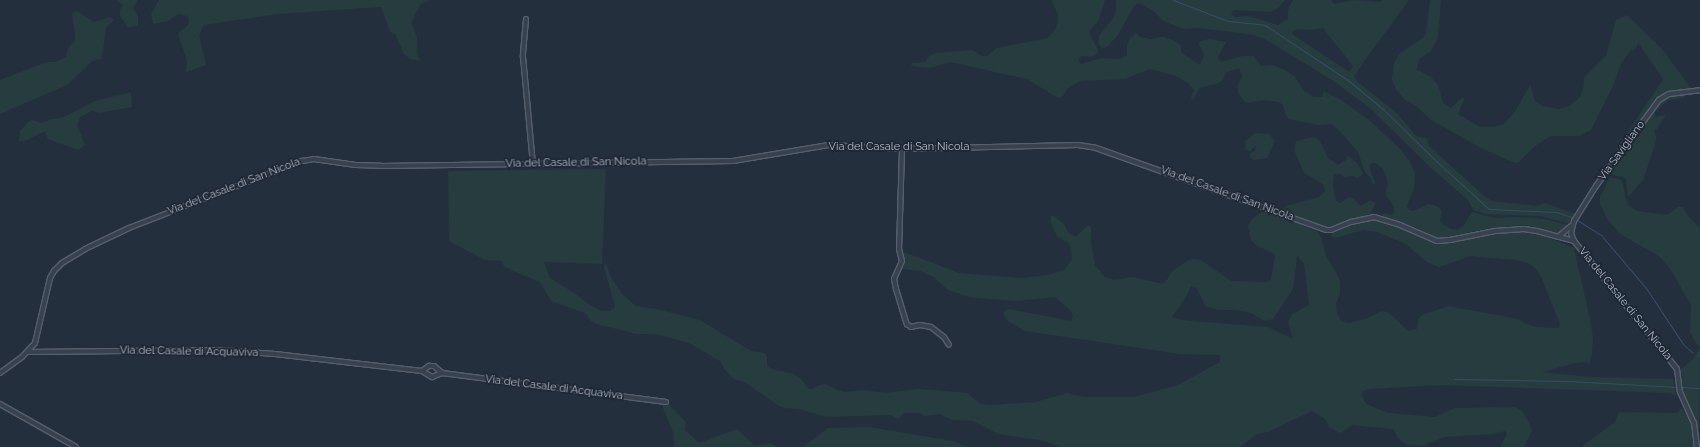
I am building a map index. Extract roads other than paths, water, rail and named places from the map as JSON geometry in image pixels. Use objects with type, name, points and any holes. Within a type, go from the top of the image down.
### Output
[{"type":"street","points":[[526,19],[523,57],[533,164]]},
{"type":"street","name":"Via Savigliano","points":[[1574,241],[1571,233],[1574,221],[1596,186],[1661,98],[1669,94],[1700,90]]},
{"type":"street","name":"Via del Casale di San Nicola","points":[[0,373],[28,352],[38,337],[51,275],[62,263],[85,249],[129,228],[292,163],[314,159],[362,165],[733,161],[829,146],[902,149],[1078,145],[1096,148],[1326,230],[1331,230],[1351,222],[1374,217],[1400,224],[1437,240],[1450,240],[1495,231],[1524,229],[1574,241],[1677,369],[1680,392],[1694,423],[1697,447]]},
{"type":"street","points":[[902,149],[899,249],[902,261],[894,279],[896,289],[907,324],[911,327],[920,325],[931,327],[944,337],[949,345]]},
{"type":"street","points":[[1558,237],[1572,226]]},
{"type":"street","name":"Via del Casale di Acquaviva","points":[[28,352],[221,350],[300,356],[422,371],[432,377],[442,373],[666,402]]},
{"type":"street","name":"Via del Casale di Acquaviva","points":[[422,371],[429,366],[434,366],[442,373]]},
{"type":"street","points":[[0,404],[76,447]]},
{"type":"waterway","points":[[1173,0],[1228,21],[1265,25],[1349,81],[1384,110],[1435,160],[1489,209],[1556,212],[1574,218]]},
{"type":"waterway","points":[[1577,220],[1601,235],[1646,288],[1683,344],[1693,353]]},
{"type":"waterway","points":[[1454,379],[1568,381],[1677,387]]},
{"type":"waterway","points":[[1680,387],[1700,388]]}]
